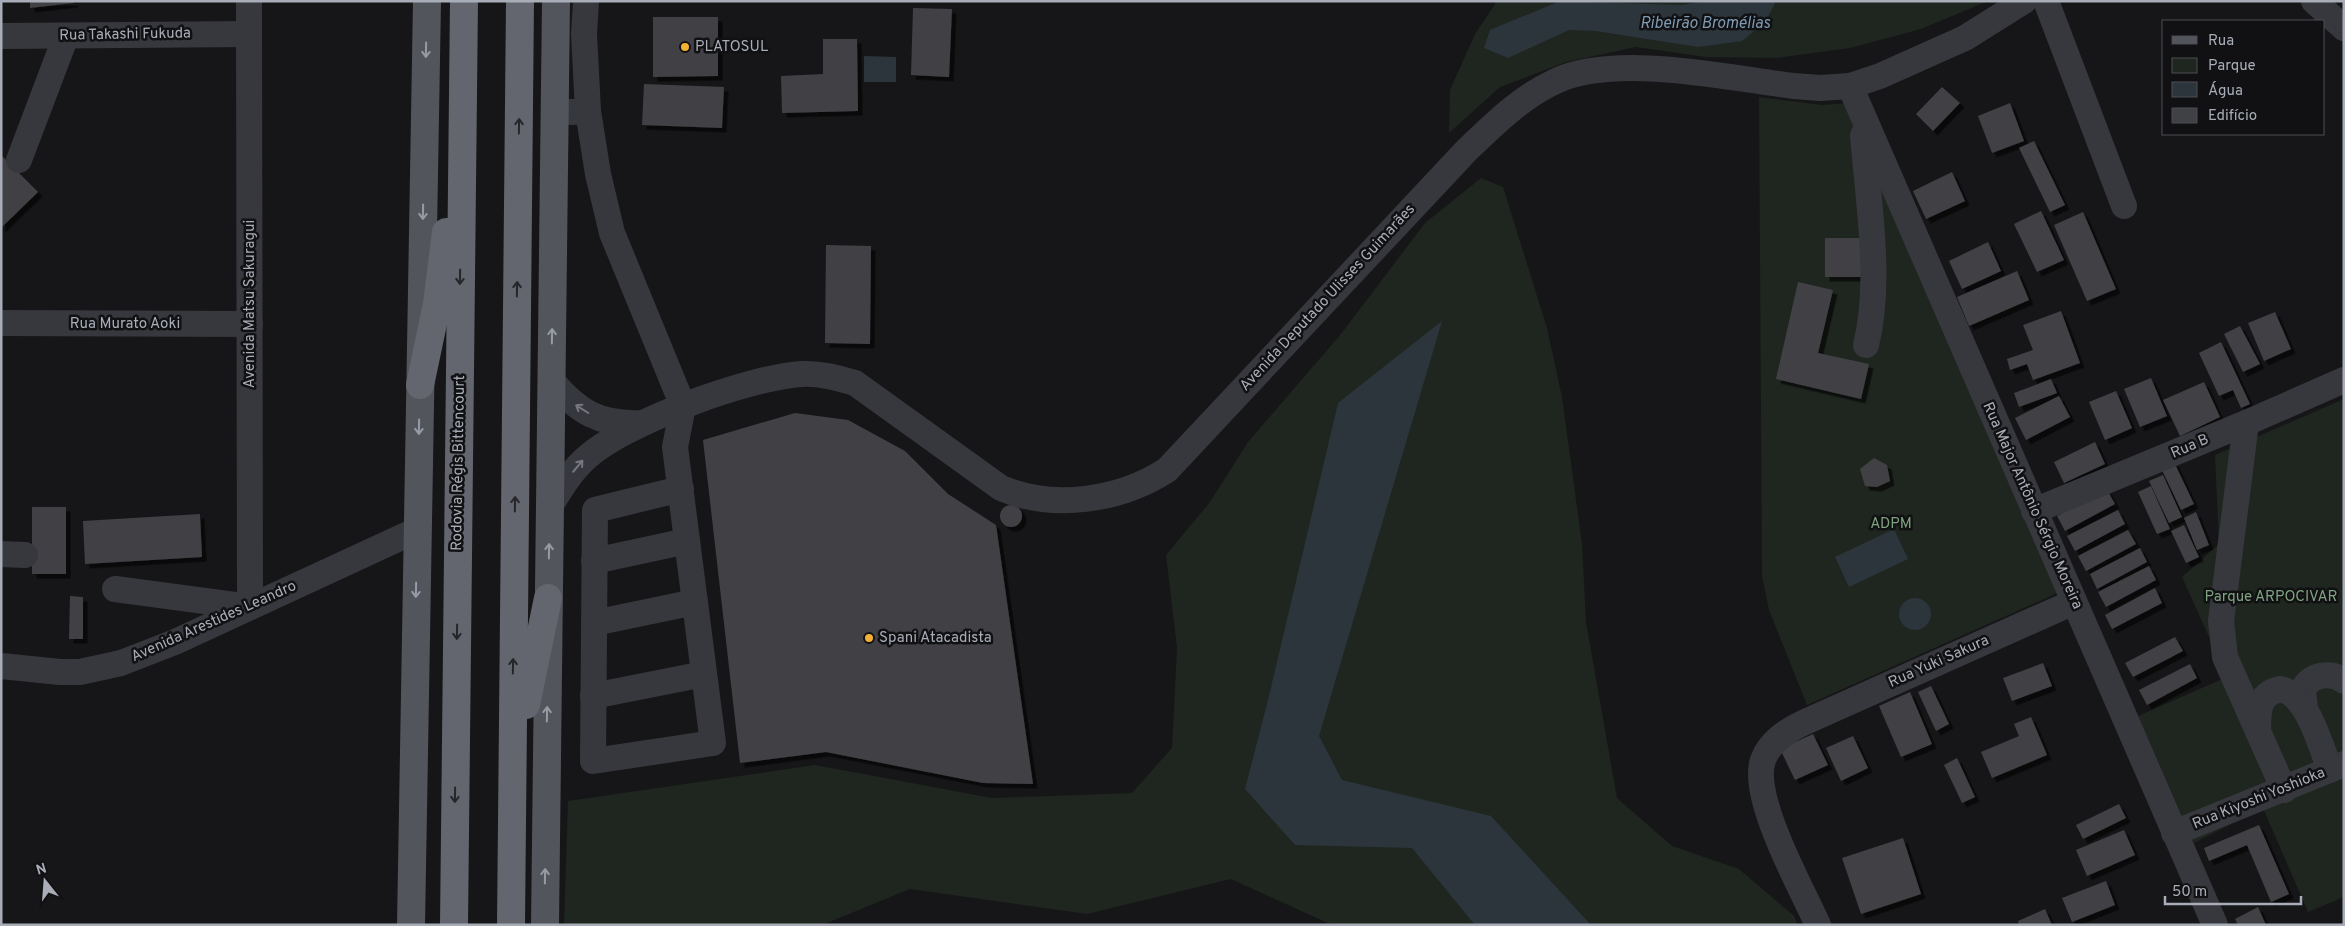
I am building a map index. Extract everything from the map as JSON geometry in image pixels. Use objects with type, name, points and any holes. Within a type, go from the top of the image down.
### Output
[{"type":"highway","name":"Rodovia Régis Bittencourt","points":[[454,925],[464,1]]},
{"type":"highway","points":[[511,925],[520,1]]},
{"type":"highway","points":[[420,385],[436,304],[463,84]]},
{"type":"highway","points":[[512,816],[529,688],[548,598]]},
{"type":"main road","points":[[411,925],[426,1]]},
{"type":"main road","points":[[545,925],[556,14],[576,1]]},
{"type":"street","name":"Avenida Matsu Sakuragui","points":[[250,1],[250,607]]},
{"type":"street","points":[[586,1],[584,34],[588,111],[597,166],[612,233],[683,406],[676,447],[713,743],[593,761],[595,510],[681,489]]},
{"type":"street","name":"Avenida Deputado Ulisses Guimarães","points":[[550,506],[584,459],[610,440],[683,406],[772,378],[803,374],[830,376],[855,383],[1001,488],[1017,495],[1036,500],[1060,500],[1126,490],[1145,484],[1167,470],[1466,151],[1508,111],[1556,81],[1595,70],[1634,68],[1794,86],[1820,88],[1850,86],[1939,51],[1972,34],[2024,1]]},
{"type":"street","points":[[2046,1],[2124,206]]},
{"type":"street","points":[[2314,1],[2341,20]]},
{"type":"street","name":"Rua Takashi Fukuda","points":[[1,36],[249,34]]},
{"type":"street","points":[[19,160],[66,36]]},
{"type":"street","name":"Rua Major Antônio Sérgio Moreira","points":[[1850,86],[2174,833],[2216,925]]},
{"type":"street","points":[[556,113],[588,111]]},
{"type":"street","points":[[1862,114],[1874,286],[1871,324],[1866,345]]},
{"type":"street","name":"Rua Murato Aoki","points":[[1,323],[250,324]]},
{"type":"street","name":"Avenida Deputado Ulisses Guimarães","points":[[551,380],[568,399],[584,411],[605,421],[622,424],[646,422]]},
{"type":"street","name":"Rua B","points":[[2034,511],[2246,424],[2344,380]]},
{"type":"street","points":[[646,422],[676,447]]},
{"type":"street","points":[[2246,424],[2221,630],[2226,657],[2284,790]]},
{"type":"street","name":"Avenida Arestides Leandro","points":[[1,666],[60,672],[102,668],[145,654],[417,530]]},
{"type":"street","points":[[594,561],[687,541]]},
{"type":"street","points":[[115,589],[250,607]]},
{"type":"street","points":[[594,623],[695,602]]},
{"type":"street","name":"Rua Yuki Sakura","points":[[1818,925],[1777,836],[1764,795],[1761,770],[1764,758],[1770,748],[1784,734],[1804,722],[2074,602]]},
{"type":"street","points":[[593,696],[704,674]]},
{"type":"street","points":[[2304,709],[2303,690],[2311,681],[2326,675],[2334,675],[2344,681]]},
{"type":"street","points":[[2258,730],[2258,709],[2266,696],[2274,691],[2286,690],[2294,694],[2304,709],[2337,767]]},
{"type":"street","name":"Rua Kiyoshi Yoshioka","points":[[2174,833],[2337,767]]},
{"type":"green space","points":[[1497,1],[1988,1],[1921,29],[1850,48],[1777,58],[1706,57],[1636,47],[1566,62],[1500,87],[1449,133],[1450,90],[1475,34]]},
{"type":"green space","name":"ADPM","points":[[1759,97],[1822,105],[1850,103],[2062,591],[1807,705],[1769,610],[1762,576]]},
{"type":"green space","points":[[1481,178],[1503,187],[1547,328],[1562,397],[1582,544],[1586,622],[1617,798],[1672,846],[1739,869],[1794,916],[1798,925],[1332,925],[1231,879],[1087,914],[910,889],[822,925],[564,925],[568,801],[815,765],[992,798],[1132,793],[1172,748],[1177,648],[1166,555],[1210,502],[1248,442],[1341,334],[1425,223]]},
{"type":"green space","name":"Parque ARPOCIVAR","points":[[2344,399],[2344,897],[2308,912],[2263,808],[2194,843],[2138,716],[2227,677],[2182,577],[2219,544],[2215,455]]},
{"type":"water","name":"Ribeirão Bromélias","points":[[1560,1],[1682,5],[1705,1],[1776,1],[1766,21],[1742,41],[1698,47],[1596,31],[1569,30],[1508,58],[1484,48],[1490,30]]},
{"type":"water","points":[[864,56],[896,57],[896,82],[864,82]]},
{"type":"water","points":[[1442,321],[1319,736],[1342,780],[1491,816],[1591,925],[1475,925],[1412,848],[1295,845],[1245,789],[1269,696],[1338,403]]},
{"type":"water","points":[[1894,529],[1908,559],[1849,587],[1835,557]]},
{"type":"water","points":[[1915,598],[1921,599],[1926,603],[1930,608],[1930,620],[1926,625],[1921,629],[1915,630],[1909,629],[1904,625],[1900,620],[1899,614],[1900,608],[1904,603],[1909,599]]},
{"type":"building","points":[[30,1],[73,1],[74,3],[30,8]]},
{"type":"building","points":[[913,8],[952,9],[949,77],[911,75]]},
{"type":"building","name":"PLATOSUL","points":[[653,17],[718,17],[718,76],[653,77]]},
{"type":"building","points":[[823,39],[857,39],[858,111],[782,113],[781,76],[823,74]]},
{"type":"building","points":[[644,84],[724,87],[722,128],[642,125]]},
{"type":"building","points":[[1942,87],[1960,103],[1933,131],[1916,114]]},
{"type":"building","points":[[2010,103],[2024,141],[1992,153],[1978,116]]},
{"type":"building","points":[[2034,141],[2065,205],[2050,212],[2019,148]]},
{"type":"building","points":[[1,155],[38,192],[1,228]]},
{"type":"building","points":[[1952,172],[1965,201],[1926,219],[1913,191]]},
{"type":"building","points":[[2041,211],[2064,260],[2037,272],[2014,224]]},
{"type":"building","points":[[2083,212],[2116,289],[2087,301],[2054,225]]},
{"type":"building","points":[[1825,238],[1863,238],[1863,277],[1825,277]]},
{"type":"building","points":[[1988,242],[2001,271],[1962,289],[1949,261]]},
{"type":"building","points":[[826,245],[871,246],[870,344],[825,343]]},
{"type":"building","points":[[2017,271],[2029,300],[1969,326],[1957,297]]},
{"type":"building","points":[[1798,282],[1833,290],[1818,353],[1869,364],[1861,399],[1776,379]]},
{"type":"building","points":[[2061,311],[2080,363],[2033,380],[2027,364],[2010,370],[2007,359],[2033,350],[2023,325]]},
{"type":"building","points":[[2275,312],[2291,349],[2264,361],[2248,323]]},
{"type":"building","points":[[2240,326],[2260,364],[2243,372],[2224,334]]},
{"type":"building","points":[[2221,342],[2250,404],[2241,408],[2233,390],[2219,396],[2199,353]]},
{"type":"building","points":[[2151,378],[2167,416],[2140,427],[2124,389]]},
{"type":"building","points":[[2051,379],[2057,393],[2019,407],[2014,393]]},
{"type":"building","points":[[2204,382],[2220,417],[2180,436],[2163,400]]},
{"type":"building","points":[[2116,391],[2132,428],[2105,440],[2089,402]]},
{"type":"building","points":[[2059,396],[2070,417],[2026,440],[2015,418]]},
{"type":"building","name":"Spani Atacadista","points":[[795,413],[848,420],[905,451],[948,494],[996,525],[1033,784],[983,783],[826,752],[740,763],[703,440]]},
{"type":"building","points":[[2095,442],[2105,464],[2064,483],[2054,462]]},
{"type":"building","points":[[1874,458],[1887,465],[1890,481],[1877,487],[1865,486],[1860,469]]},
{"type":"building","points":[[2174,462],[2194,504],[2181,510],[2161,468]]},
{"type":"building","points":[[2163,475],[2182,517],[2169,523],[2149,481]]},
{"type":"building","points":[[2151,486],[2170,529],[2157,534],[2138,492]]},
{"type":"building","points":[[2107,490],[2115,504],[2065,531],[2057,516]]},
{"type":"building","points":[[1011,505],[1019,508],[1022,516],[1019,524],[1011,527],[1003,524],[1000,516],[1003,508]]},
{"type":"building","points":[[32,507],[66,507],[66,574],[32,574]]},
{"type":"building","points":[[2118,510],[2125,524],[2075,551],[2067,536]]},
{"type":"building","points":[[2196,512],[2209,545],[2197,550],[2184,518]]},
{"type":"building","points":[[200,514],[202,557],[85,564],[83,521]]},
{"type":"building","points":[[2184,525],[2199,557],[2186,563],[2171,531]]},
{"type":"building","points":[[2128,530],[2136,544],[2086,571],[2078,556]]},
{"type":"building","points":[[2140,548],[2147,562],[2097,589],[2090,574]]},
{"type":"building","points":[[2149,566],[2156,580],[2106,607],[2098,592]]},
{"type":"building","points":[[2155,588],[2162,603],[2112,629],[2105,615]]},
{"type":"building","points":[[70,596],[83,597],[83,639],[69,639]]},
{"type":"building","points":[[2175,637],[2183,651],[2133,677],[2125,663]]},
{"type":"building","points":[[2043,663],[2052,686],[2012,701],[2003,678]]},
{"type":"building","points":[[2190,664],[2197,678],[2147,705],[2139,690]]},
{"type":"building","points":[[1931,686],[1949,724],[1936,731],[1918,692]]},
{"type":"building","points":[[1910,692],[1932,744],[1901,757],[1879,706]]},
{"type":"building","points":[[2031,717],[2047,755],[1992,778],[1981,752],[2019,736],[2014,724]]},
{"type":"building","points":[[1813,734],[1828,765],[1795,780],[1780,749]]},
{"type":"building","points":[[1853,736],[1868,768],[1841,781],[1826,748]]},
{"type":"building","points":[[1957,758],[1975,797],[1962,803],[1944,765]]},
{"type":"building","points":[[2119,804],[2126,818],[2083,839],[2076,825]]},
{"type":"building","points":[[2259,825],[2289,894],[2271,902],[2247,845],[2209,861],[2204,848]]},
{"type":"building","points":[[2124,830],[2135,855],[2087,876],[2076,850]]},
{"type":"building","points":[[1903,838],[1921,894],[1861,914],[1842,858]]},
{"type":"building","points":[[2106,881],[2115,905],[2072,922],[2062,898]]},
{"type":"building","points":[[2258,907],[2266,925],[2238,925],[2235,919]]},
{"type":"building","points":[[2045,909],[2052,925],[2019,925],[2018,921]]},
{"type":"place","name":"PLATOSUL","points":[[685,47]]},
{"type":"place","name":"Spani Atacadista","points":[[869,638]]}]
